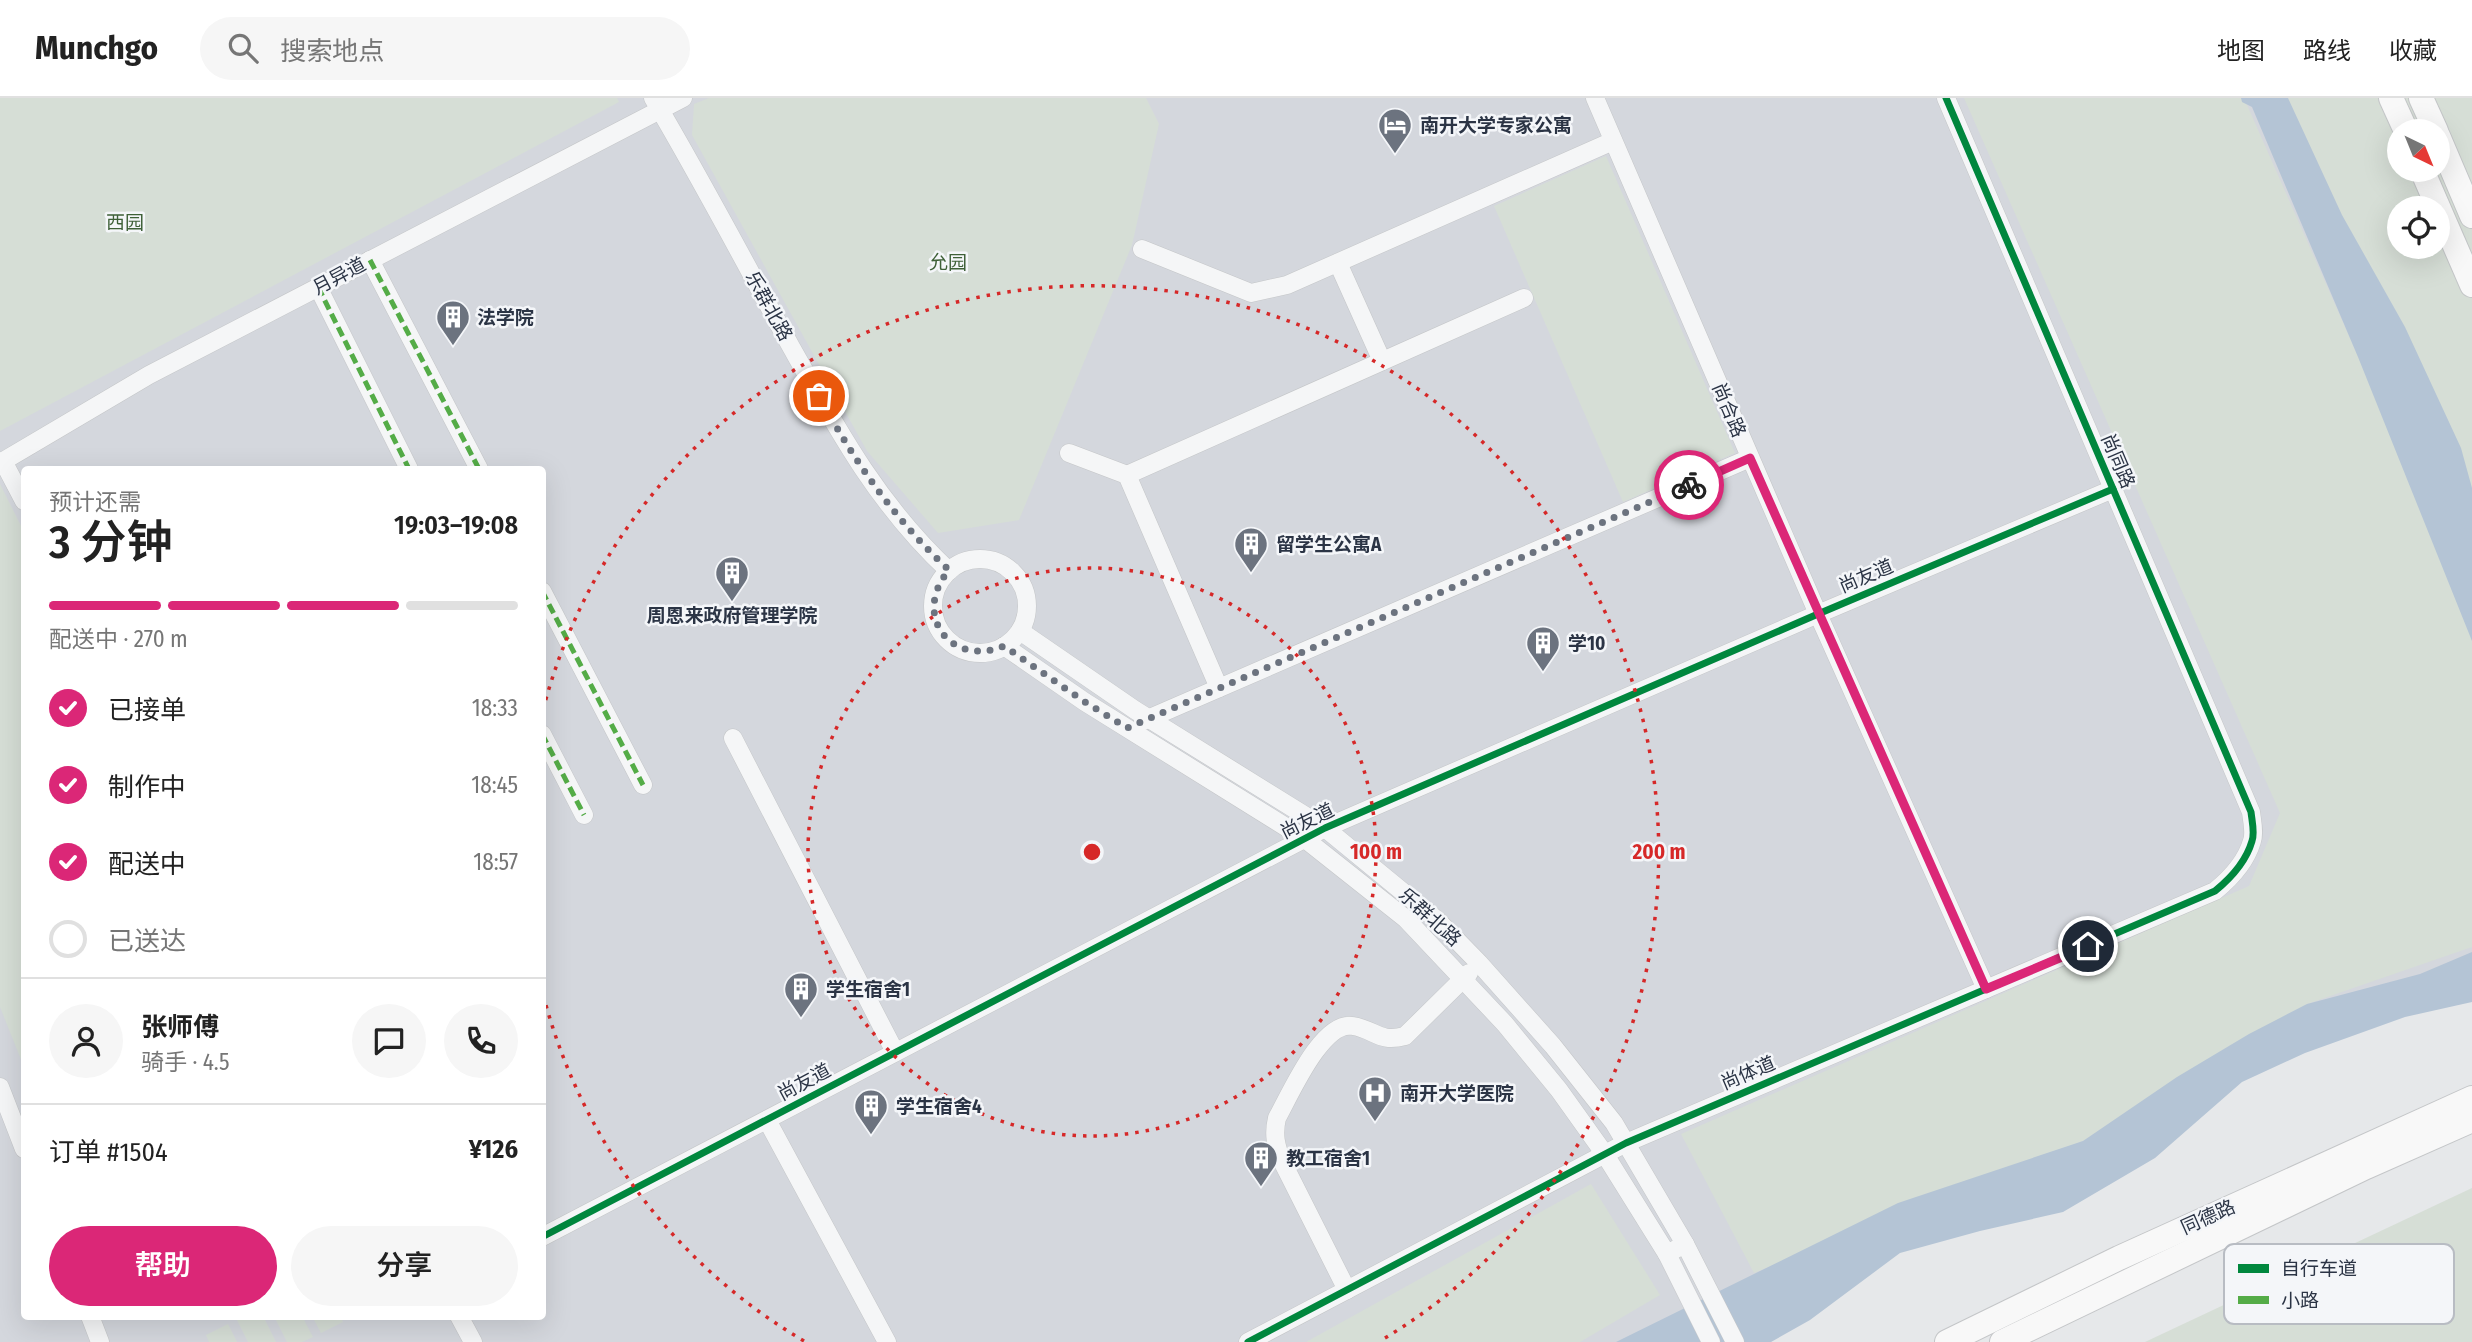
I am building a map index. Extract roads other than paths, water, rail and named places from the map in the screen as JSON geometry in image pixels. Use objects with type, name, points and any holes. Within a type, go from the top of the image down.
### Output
[{"type":"main road","points":[[2391,98],[2401,119]]},
{"type":"main road","points":[[2421,98],[2431,119]]},
{"type":"main road","points":[[2450,164],[2472,216]]},
{"type":"main road","points":[[2427,182],[2472,285]]},
{"type":"main road","name":"同德路","points":[[1947,1342],[2119,1258],[2472,1098]]},
{"type":"main road","name":"同德路","points":[[2002,1342],[2366,1167],[2472,1120]]},
{"type":"street","name":"月异道","points":[[1,462],[149,375],[370,260],[656,103],[683,98]]},
{"type":"street","name":"尚合路","points":[[1595,98],[1818,614],[1986,989]]},
{"type":"street","name":"尚同路","points":[[1946,98],[2251,812],[2253,839]]},
{"type":"street","name":"乐群北路","points":[[656,103],[845,444],[918,542],[949,570]]},
{"type":"street","points":[[1142,249],[1251,293],[1287,285],[1613,141]]},
{"type":"street","points":[[370,260],[477,466]]},
{"type":"street","points":[[1338,263],[1382,361]]},
{"type":"street","points":[[318,287],[408,466]]},
{"type":"street","points":[[1069,453],[1128,475],[1524,298]]},
{"type":"street","points":[[1127,728],[1750,458]]},
{"type":"street","points":[[1,462],[21,497]]},
{"type":"street","points":[[1128,475],[1219,688]]},
{"type":"street","name":"尚友道","points":[[546,1235],[1325,828],[2113,489]]},
{"type":"street","points":[[973,559],[999,562],[1010,569],[1019,579],[1027,605],[1026,618],[1020,631],[1004,646],[991,652],[976,653],[950,642],[940,631],[933,606],[941,580],[949,570],[973,559]]},
{"type":"street","points":[[546,599],[643,785]]},
{"type":"street","name":"乐群北路","points":[[1020,631],[1149,718],[1325,828],[1437,920],[1553,1046],[1614,1123],[1685,1244],[1735,1342]]},
{"type":"street","name":"乐群北路","points":[[1004,646],[1085,702],[1305,839],[1406,919],[1505,1024],[1559,1090],[1604,1153],[1667,1254],[1711,1342]]},
{"type":"street","points":[[733,738],[895,1052]]},
{"type":"street","points":[[546,742],[584,815]]},
{"type":"street","name":"尚体道","points":[[1248,1342],[1604,1153],[2215,891],[2234,876],[2253,839]]},
{"type":"street","points":[[1347,1290],[1282,1161],[1275,1142],[1277,1118],[1318,1046],[1338,1027],[1353,1025],[1391,1040],[1405,1036],[1479,963]]},
{"type":"street","points":[[0,1087],[21,1141]]},
{"type":"street","points":[[766,1119],[887,1342]]},
{"type":"street","points":[[1667,1254],[1685,1244]]},
{"type":"street","points":[[92,1320],[100,1342]]},
{"type":"street","points":[[461,1320],[473,1342]]},
{"type":"water","points":[[2241,98],[2288,98],[2342,215],[2405,327],[2461,448],[2472,488],[2472,641],[2358,357],[2252,107],[2242,102]]},
{"type":"water","points":[[2472,952],[2472,1002],[2405,1017],[2305,1053],[2242,1082],[2155,1158],[2063,1212],[1900,1253],[1810,1320],[1771,1342],[1616,1342],[1898,1203],[2083,1141],[2177,1077],[2249,1034],[2307,1004],[2420,974]]},
{"type":"place","name":"南开大学专家公寓","points":[[1395,155]]},
{"type":"place","name":"法学院","points":[[453,347]]},
{"type":"place","name":"留学生公寓A","points":[[1251,574]]},
{"type":"place","name":"周恩来政府管理学院","points":[[732,603]]},
{"type":"place","name":"学10","points":[[1543,673]]},
{"type":"place","name":"学生宿舍1","points":[[801,1019]]},
{"type":"place","name":"南开大学医院","points":[[1375,1123]]},
{"type":"place","name":"学生宿舍4","points":[[871,1136]]},
{"type":"place","name":"教工宿舍1","points":[[1261,1188]]},
{"type":"park label","name":"西园","points":[[125,222]]},
{"type":"park label","name":"允园","points":[[948,262]]}]
